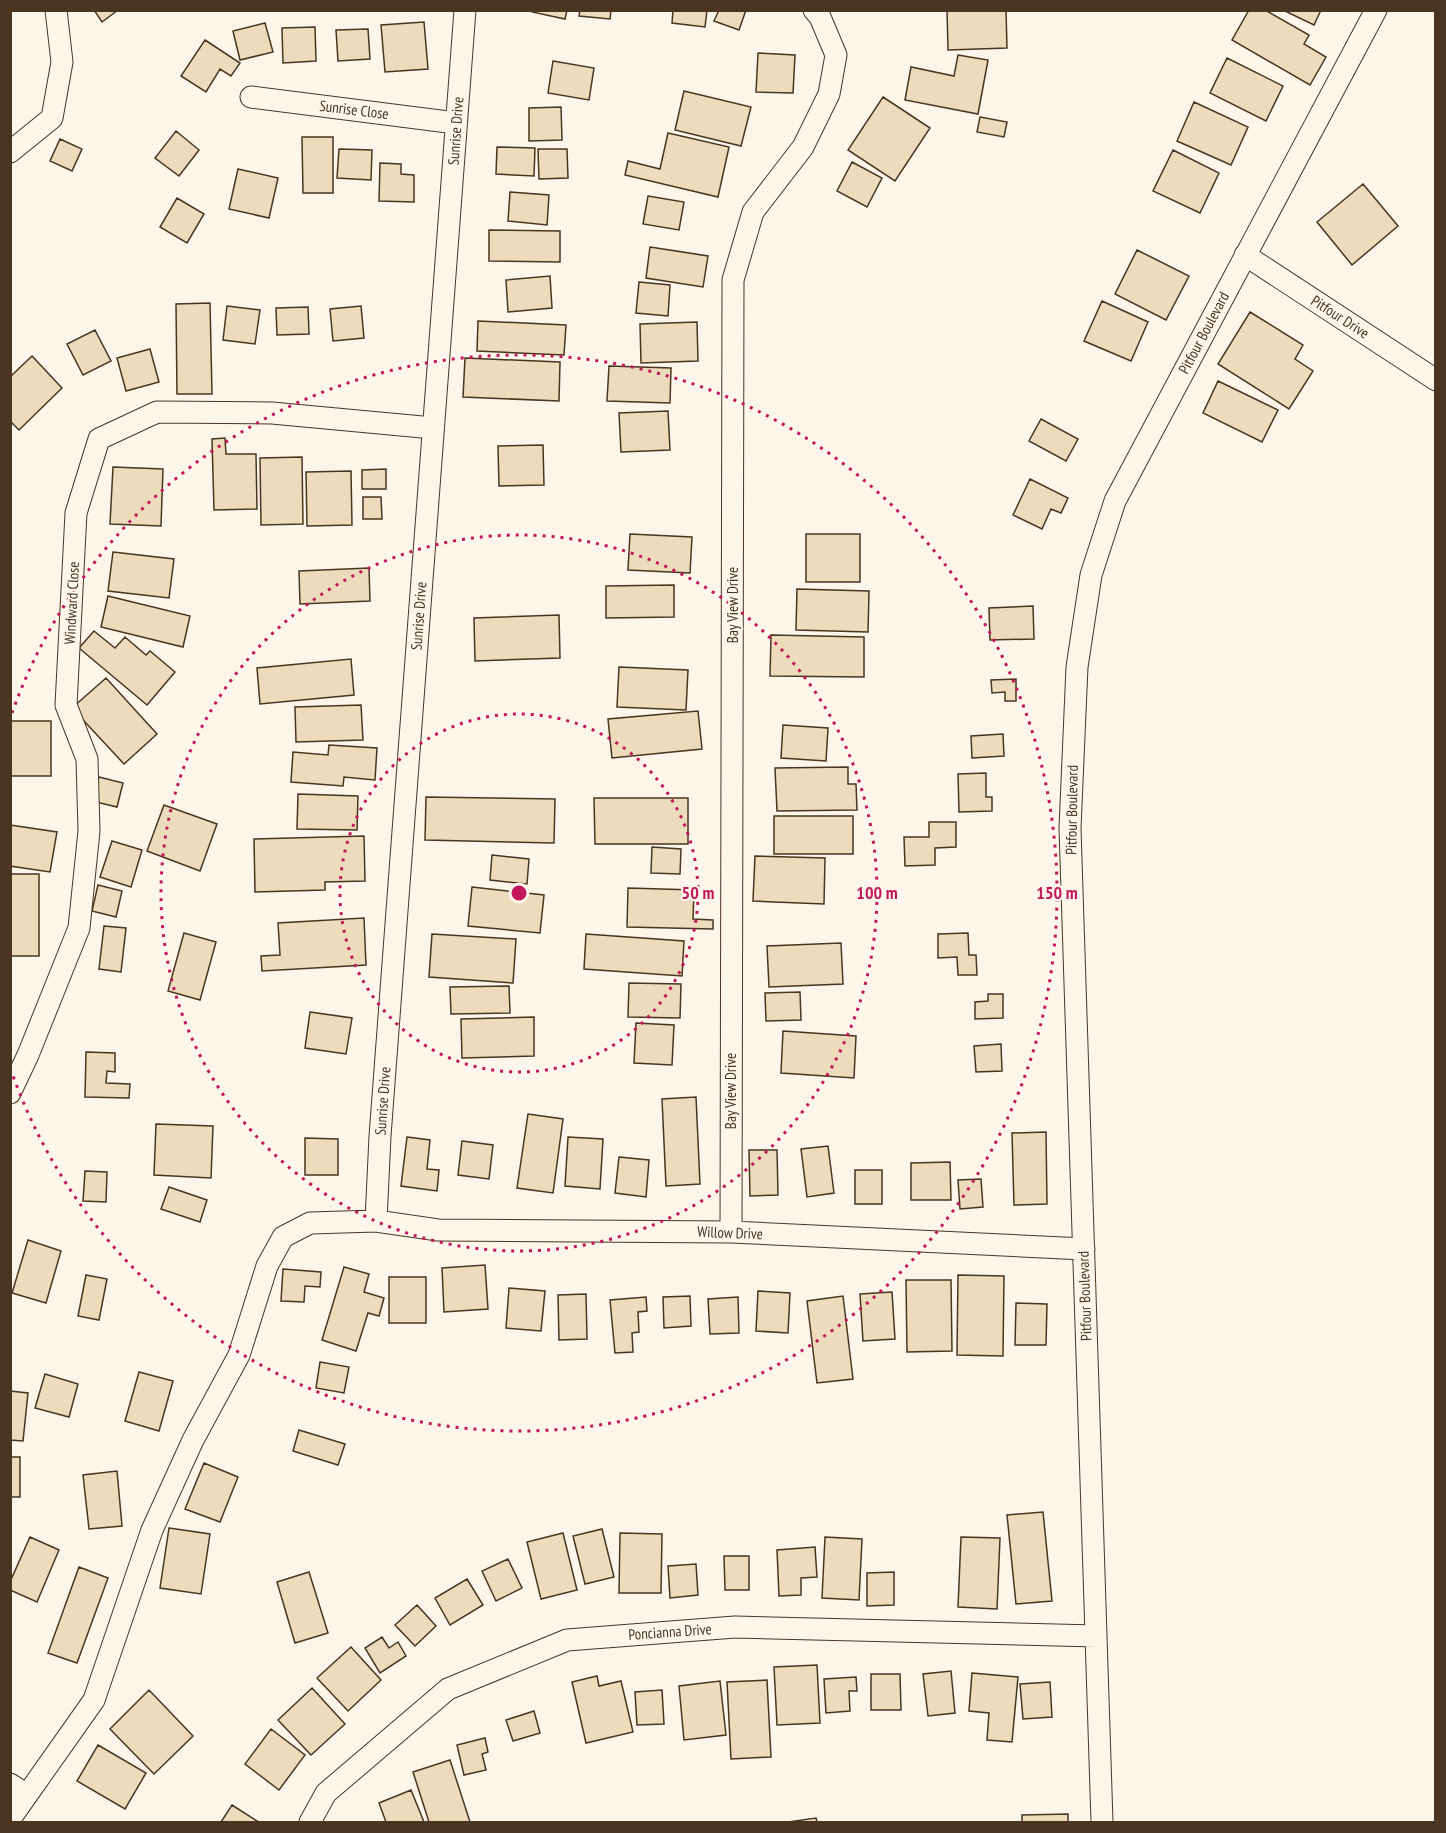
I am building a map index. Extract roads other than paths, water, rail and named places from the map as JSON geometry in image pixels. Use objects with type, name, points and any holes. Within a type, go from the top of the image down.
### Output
[{"type":"street","points":[[10,152],[52,118],[62,62],[56,10]]},
{"type":"street","name":"Sunrise Drive","points":[[376,1221],[380,1136],[465,10]]},
{"type":"street","name":"Bay View Drive","points":[[731,1232],[733,280],[753,212],[803,147],[828,94],[836,55],[820,16],[814,10]]},
{"type":"street","name":"Pitfour Boulevard","points":[[1102,1822],[1070,828],[1077,667],[1091,575],[1115,501],[1376,10]]},
{"type":"street","name":"Sunrise Close","points":[[251,97],[456,123]]},
{"type":"street","name":"Pitfour Drive","points":[[1245,255],[1436,380]]},
{"type":"street","name":"Windward Close","points":[[10,1093],[28,1055],[79,928],[89,831],[87,759],[66,705],[76,513],[99,439],[157,412],[273,412],[433,428]]},
{"type":"street","name":"Willow Drive","points":[[10,1819],[19,1790],[94,1700],[152,1530],[193,1440],[239,1355],[267,1266],[283,1237],[310,1223],[376,1221],[438,1230],[731,1232],[1084,1249]]},
{"type":"street","name":"Poncianna Drive","points":[[310,1822],[326,1793],[448,1689],[567,1640],[735,1627],[1096,1636]]}]
